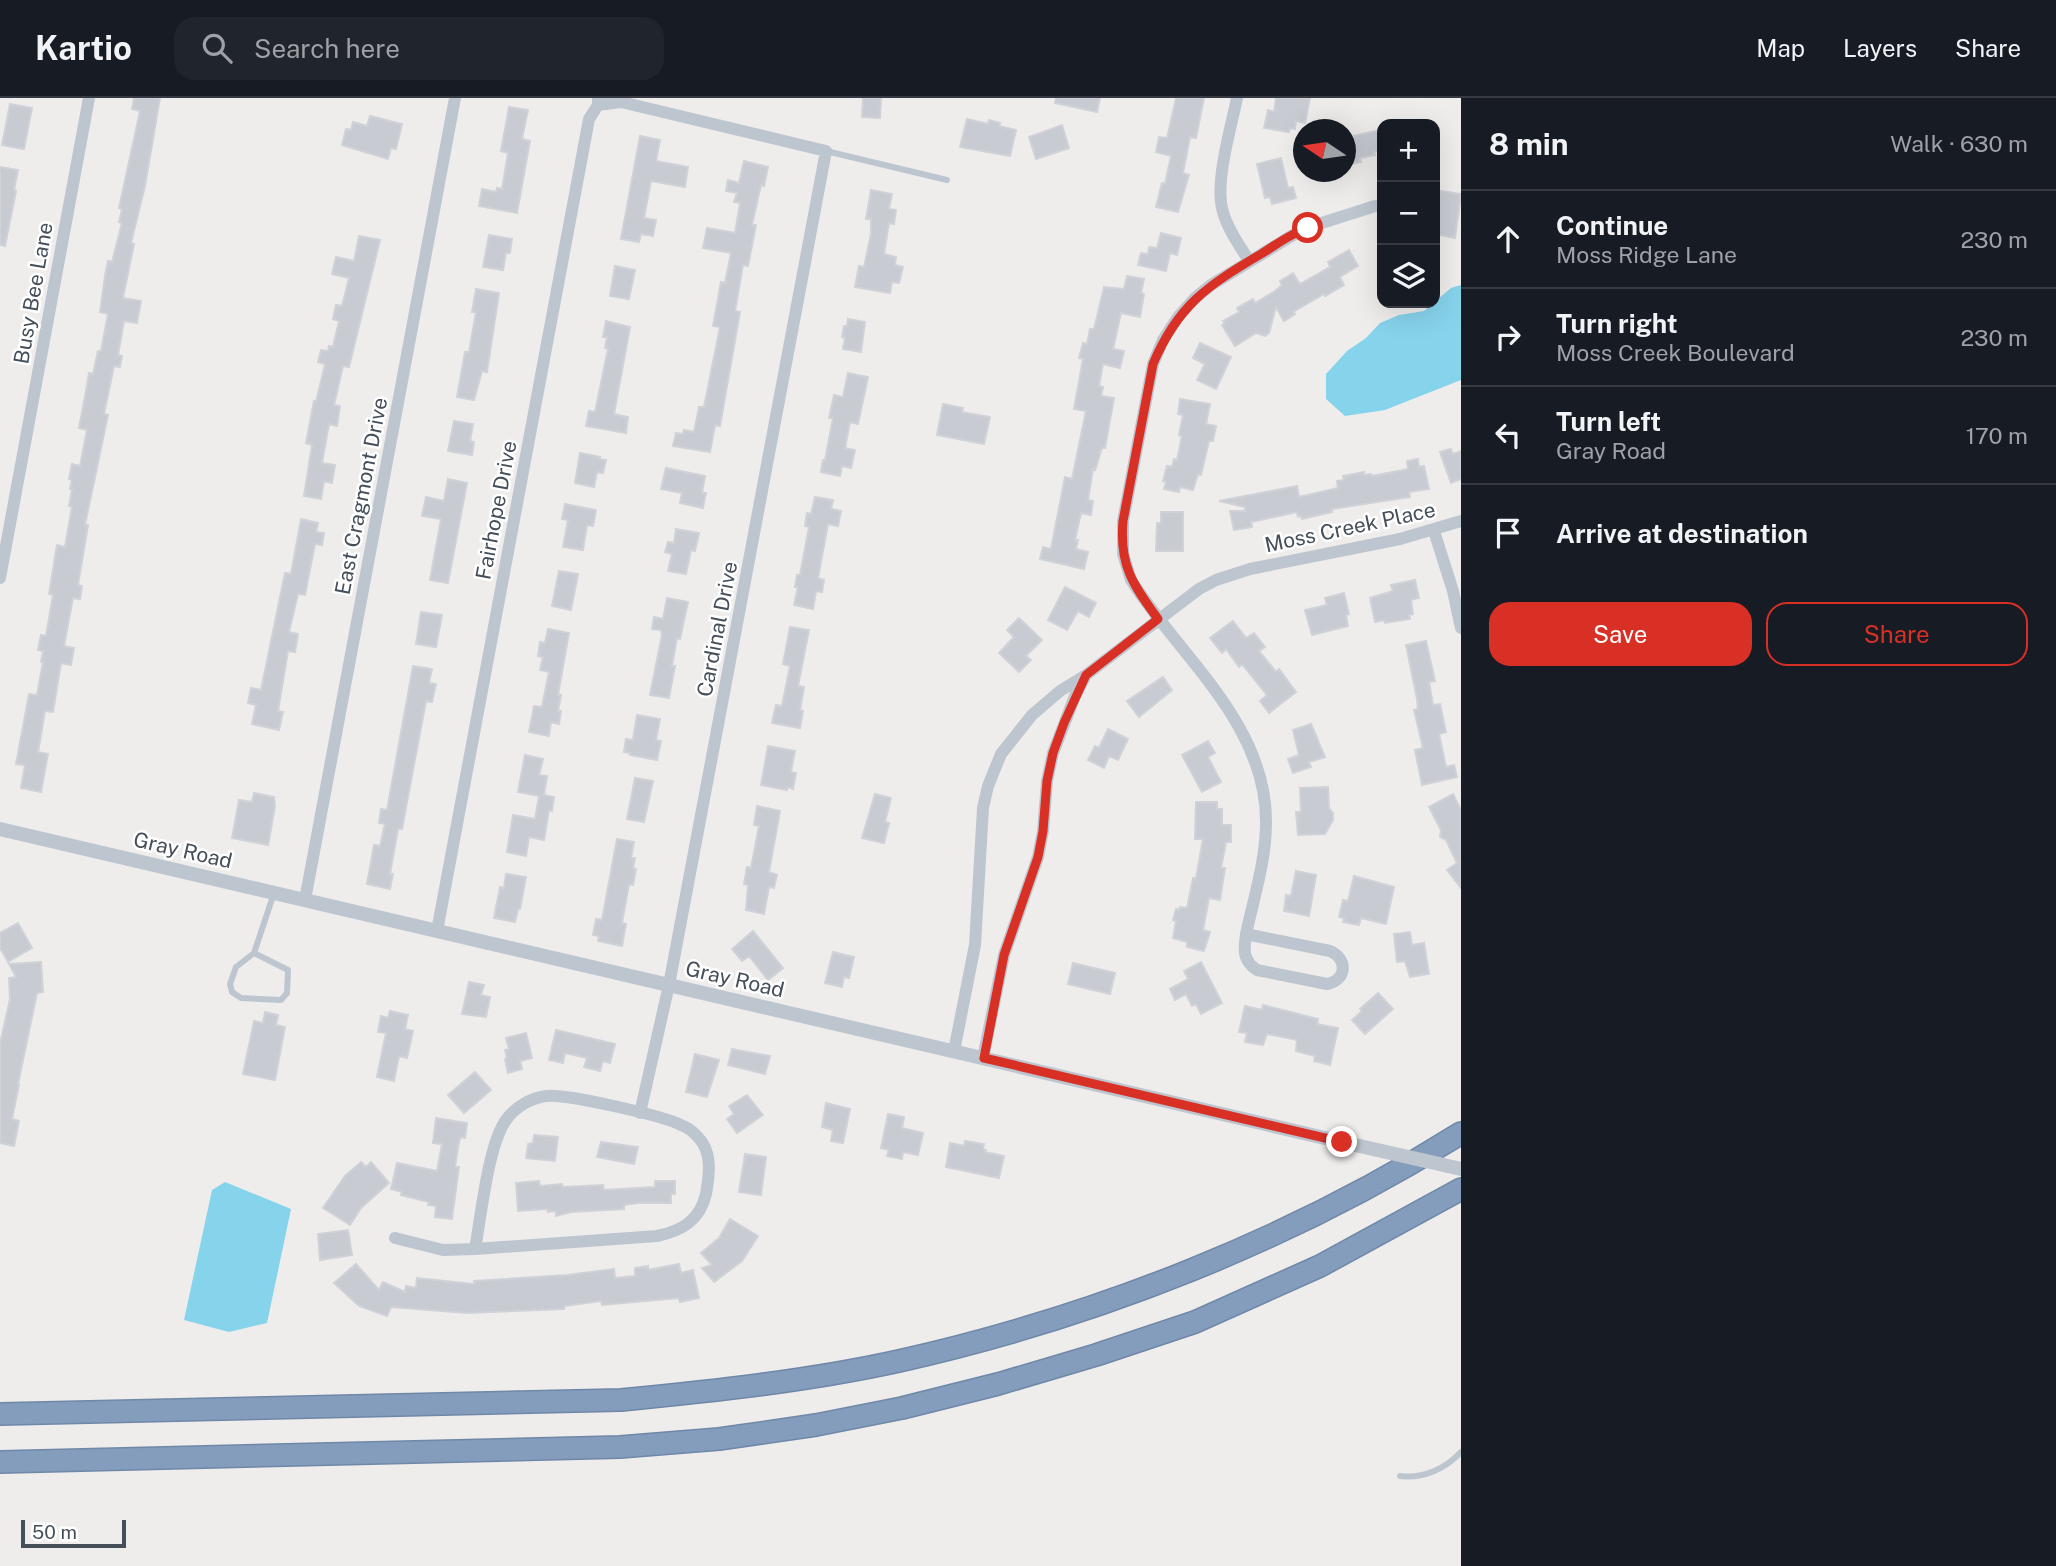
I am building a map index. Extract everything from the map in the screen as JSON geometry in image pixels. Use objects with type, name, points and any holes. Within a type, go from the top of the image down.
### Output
[{"type":"highway","points":[[0,1414],[621,1400],[713,1391],[898,1361],[993,1337],[1091,1307],[1180,1274],[1308,1218],[1399,1172],[1461,1133]]},
{"type":"highway","points":[[0,1462],[620,1447],[719,1439],[816,1425],[998,1384],[1195,1322],[1320,1266],[1461,1189]]},
{"type":"street","name":"Busy Bee Lane","points":[[0,578],[89,98]]},
{"type":"street","name":"East Cragmont Drive","points":[[305,900],[455,98]]},
{"type":"street","points":[[1237,98],[1221,177],[1220,200],[1228,226],[1249,261]]},
{"type":"street","points":[[598,102],[621,102],[826,151]]},
{"type":"street","name":"Fairhope Drive","points":[[437,931],[589,118],[598,102]]},
{"type":"street","name":"Cardinal Drive","points":[[639,1114],[669,985],[826,151]]},
{"type":"street","points":[[1246,934],[1330,951],[1340,958],[1344,968],[1342,974],[1336,981],[1327,984],[1257,970],[1249,964],[1244,955],[1246,934],[1265,842],[1266,809],[1259,771],[1238,722],[1131,580],[1121,541],[1123,521],[1153,364],[1178,317],[1195,298],[1249,261],[1303,229],[1375,206]]},
{"type":"street","name":"Moss Creek Place","points":[[954,1051],[975,945],[983,808],[988,786],[1000,754],[1032,715],[1060,691],[1086,675],[1199,589],[1246,570],[1434,531],[1461,522]]},
{"type":"street","points":[[1434,531],[1453,591],[1461,628]]},
{"type":"street","points":[[984,1058],[1004,955],[1038,857],[1053,753],[1086,675]]},
{"type":"street","name":"Gray Road","points":[[0,829],[1461,1168]]},
{"type":"street","points":[[395,1238],[443,1250],[475,1250],[657,1236],[678,1231],[694,1218],[704,1199],[709,1174],[706,1152],[701,1141],[683,1126],[557,1096],[535,1099],[514,1111],[506,1120],[495,1143],[475,1250]]},
{"type":"lane","points":[[826,151],[947,180]]},
{"type":"lane","points":[[254,953],[288,970],[286,993],[281,1000],[241,999],[232,992],[230,984],[236,967],[254,953],[274,893]]},
{"type":"lane","points":[[1400,1476],[1415,1478],[1437,1470],[1461,1452]]},
{"type":"water","points":[[1461,285],[1461,380],[1385,410],[1345,416],[1326,399],[1326,374],[1347,351],[1366,338],[1380,323],[1399,315],[1428,308],[1440,308],[1440,297],[1451,288]]},
{"type":"water","points":[[225,1182],[291,1209],[267,1323],[229,1332],[184,1320],[212,1190]]},
{"type":"building","points":[[134,98],[160,98],[145,186],[131,243],[134,244],[123,298],[141,301],[137,323],[124,321],[118,355],[122,356],[120,367],[114,366],[104,414],[108,415],[85,525],[88,525],[78,585],[82,586],[80,599],[73,598],[64,646],[74,648],[71,665],[61,663],[53,712],[45,711],[38,752],[48,754],[41,792],[21,788],[25,765],[16,764],[29,694],[37,695],[43,662],[43,651],[38,650],[41,635],[46,636],[57,545],[65,547],[72,507],[69,506],[72,480],[69,479],[72,464],[80,466],[87,430],[79,428],[89,373],[93,374],[98,351],[101,351],[108,314],[100,312],[108,261],[112,262],[122,223],[119,222],[122,209],[119,208],[140,111],[132,109]]},
{"type":"building","points":[[863,98],[881,98],[880,118],[862,117]]},
{"type":"building","points":[[1056,98],[1100,98],[1097,112],[1055,103]]},
{"type":"building","points":[[1176,98],[1204,98],[1196,138],[1190,137],[1183,173],[1189,175],[1178,212],[1156,207],[1162,183],[1165,184],[1171,156],[1156,152],[1159,137],[1167,138]]},
{"type":"building","points":[[1276,98],[1310,98],[1306,119],[1293,119],[1293,129],[1290,128],[1289,132],[1264,128],[1268,110],[1274,112]]},
{"type":"building","points":[[10,104],[32,108],[24,149],[2,145]]},
{"type":"building","points":[[509,107],[528,110],[522,139],[530,141],[517,213],[479,206],[482,189],[496,192],[497,188],[502,189],[508,153],[501,151]]},
{"type":"building","points":[[370,116],[402,124],[396,149],[391,148],[388,159],[342,145],[346,129],[351,130],[353,122],[367,126]]},
{"type":"building","points":[[967,119],[988,124],[989,120],[1000,123],[999,126],[1016,130],[1010,156],[960,147]]},
{"type":"building","points":[[1062,125],[1069,148],[1036,159],[1029,137]]},
{"type":"building","points":[[1377,131],[1375,155],[1360,158],[1361,162],[1356,163],[1356,135]]},
{"type":"building","points":[[640,136],[660,140],[656,161],[688,167],[685,187],[651,181],[644,218],[656,220],[653,236],[641,234],[639,242],[621,239]]},
{"type":"building","points":[[1281,158],[1288,188],[1293,187],[1296,198],[1272,204],[1270,197],[1265,198],[1257,164]]},
{"type":"building","points":[[744,161],[768,167],[752,225],[756,225],[748,266],[743,265],[735,311],[740,312],[720,426],[715,425],[710,452],[673,446],[676,433],[683,434],[684,430],[694,432],[699,407],[704,407],[720,327],[713,326],[721,282],[725,283],[731,253],[703,248],[707,228],[735,233],[740,203],[734,202],[737,193],[726,191],[728,180],[739,183]]},
{"type":"building","points":[[0,167],[18,170],[5,246],[0,245]]},
{"type":"building","points":[[871,190],[892,194],[889,209],[896,210],[894,224],[889,223],[884,254],[896,257],[895,265],[903,267],[899,283],[892,282],[890,293],[855,287],[859,266],[864,267],[871,234],[871,219],[866,219]]},
{"type":"building","points":[[1440,191],[1461,194],[1455,238],[1440,235]]},
{"type":"building","points":[[1161,233],[1181,238],[1177,255],[1170,253],[1166,271],[1138,265],[1141,253],[1148,254],[1149,247],[1157,248]]},
{"type":"building","points":[[489,235],[512,239],[503,270],[483,267]]},
{"type":"building","points":[[359,236],[380,240],[349,367],[343,366],[334,405],[340,406],[337,426],[329,424],[322,463],[335,465],[332,483],[324,481],[321,499],[304,496],[312,445],[306,443],[325,364],[318,362],[321,350],[328,351],[329,346],[333,347],[339,321],[333,319],[336,305],[342,306],[349,278],[332,274],[336,257],[354,261]]},
{"type":"building","points":[[1349,250],[1358,266],[1340,277],[1344,285],[1293,312],[1295,314],[1284,321],[1276,307],[1269,333],[1265,336],[1256,333],[1235,346],[1222,325],[1225,323],[1223,321],[1239,312],[1237,308],[1253,299],[1255,303],[1275,291],[1282,285],[1280,281],[1293,273],[1300,284],[1330,267],[1328,262]]},
{"type":"building","points":[[615,266],[635,270],[629,299],[610,296]]},
{"type":"building","points":[[1127,276],[1144,279],[1141,293],[1144,294],[1140,317],[1121,313],[1113,349],[1124,351],[1120,368],[1103,364],[1099,386],[1103,387],[1101,396],[1114,398],[1105,448],[1102,448],[1095,470],[1093,469],[1088,500],[1093,501],[1091,515],[1081,513],[1075,540],[1078,540],[1076,549],[1088,552],[1084,569],[1040,559],[1043,547],[1051,549],[1065,477],[1072,479],[1086,411],[1074,409],[1083,359],[1079,358],[1083,343],[1087,344],[1090,329],[1094,329],[1104,287],[1124,289]]},
{"type":"building","points":[[476,289],[499,293],[487,372],[482,371],[474,400],[457,397],[465,352],[469,352],[476,312],[472,312]]},
{"type":"building","points":[[848,319],[865,322],[861,352],[843,349],[845,338],[842,337]]},
{"type":"building","points":[[606,321],[630,327],[614,414],[628,417],[626,433],[586,426],[589,411],[595,412],[608,349],[605,348],[607,337],[603,337]]},
{"type":"building","points":[[1200,343],[1231,357],[1216,389],[1197,380],[1205,364],[1193,358]]},
{"type":"building","points":[[848,373],[868,377],[858,424],[850,422],[845,448],[855,450],[851,468],[842,466],[840,476],[821,472],[833,418],[829,418],[834,395],[843,397]]},
{"type":"building","points":[[1180,399],[1210,404],[1206,424],[1216,426],[1213,441],[1209,441],[1201,475],[1198,474],[1193,490],[1180,487],[1179,492],[1164,489],[1166,482],[1163,481],[1167,466],[1172,467],[1174,459],[1177,460],[1182,436],[1179,435],[1183,415],[1178,414]]},
{"type":"building","points":[[943,404],[963,408],[962,412],[990,417],[984,444],[937,435]]},
{"type":"building","points":[[454,421],[473,424],[470,441],[474,442],[472,455],[448,451]]},
{"type":"building","points":[[1451,449],[1453,454],[1461,451],[1461,479],[1451,483],[1440,452]]},
{"type":"building","points":[[580,453],[606,460],[603,473],[597,472],[594,487],[575,483]]},
{"type":"building","points":[[1418,459],[1419,467],[1424,466],[1429,489],[1409,492],[1410,497],[1332,509],[1332,512],[1302,519],[1297,512],[1251,522],[1252,527],[1234,530],[1230,511],[1245,511],[1245,507],[1219,501],[1297,486],[1299,497],[1338,488],[1337,481],[1344,480],[1343,476],[1364,472],[1364,475],[1372,476],[1408,469],[1407,461]]},
{"type":"building","points":[[666,468],[705,476],[703,508],[680,503],[682,493],[661,489]]},
{"type":"building","points":[[448,479],[467,483],[448,583],[430,580],[441,519],[422,516],[426,497],[444,501]]},
{"type":"building","points":[[815,497],[833,500],[831,509],[841,511],[838,526],[828,524],[818,578],[824,580],[822,592],[816,591],[813,609],[794,605],[798,587],[795,587],[797,575],[800,575],[809,527],[805,526],[807,513],[811,514]]},
{"type":"building","points":[[565,504],[596,510],[593,526],[587,525],[583,550],[563,547],[568,520],[562,519]]},
{"type":"building","points":[[1161,512],[1183,512],[1183,551],[1156,551],[1157,523],[1161,523]]},
{"type":"building","points":[[301,519],[318,523],[316,532],[324,533],[322,545],[315,544],[305,595],[298,594],[289,632],[298,634],[295,652],[288,651],[278,711],[283,712],[279,730],[252,724],[256,705],[248,703],[251,688],[261,690],[285,573],[291,574]]},
{"type":"building","points":[[676,529],[699,533],[695,551],[691,550],[686,574],[668,571],[672,554],[665,552],[668,542],[674,543]]},
{"type":"building","points":[[559,571],[578,574],[571,610],[552,606]]},
{"type":"building","points":[[1415,580],[1419,598],[1411,600],[1413,614],[1409,615],[1410,619],[1375,622],[1370,598],[1393,591],[1391,585]]},
{"type":"building","points":[[1065,587],[1096,603],[1089,617],[1078,611],[1067,630],[1048,620]]},
{"type":"building","points":[[1344,593],[1349,614],[1346,615],[1348,626],[1312,635],[1305,610],[1327,605],[1325,598]]},
{"type":"building","points":[[667,598],[688,602],[680,639],[677,638],[669,698],[650,695],[662,635],[661,630],[652,629],[654,617],[663,619]]},
{"type":"building","points":[[421,612],[442,615],[436,647],[416,644]]},
{"type":"building","points":[[1019,618],[1042,640],[1026,656],[1031,660],[1019,672],[999,653],[1014,637],[1007,630]]},
{"type":"building","points":[[1233,621],[1246,638],[1254,633],[1265,647],[1259,651],[1276,672],[1279,669],[1296,692],[1269,713],[1260,701],[1267,695],[1242,664],[1239,667],[1226,649],[1222,653],[1210,638]]},
{"type":"building","points":[[790,627],[809,630],[798,686],[804,687],[800,728],[772,723],[776,705],[782,706],[790,666],[783,664]]},
{"type":"building","points":[[548,629],[569,633],[558,695],[561,695],[559,724],[551,722],[549,736],[529,732],[534,706],[542,707],[549,672],[540,670],[543,657],[538,656],[540,642],[545,643]]},
{"type":"building","points":[[1426,641],[1435,681],[1429,682],[1433,705],[1440,704],[1446,732],[1439,734],[1446,767],[1454,765],[1457,777],[1422,785],[1415,750],[1423,748],[1414,710],[1418,709],[1417,699],[1406,645]]},
{"type":"building","points":[[413,666],[432,669],[429,683],[436,684],[432,702],[426,701],[402,829],[398,829],[390,889],[367,884],[374,845],[380,846],[385,824],[379,823],[381,809],[387,810]]},
{"type":"building","points":[[1163,677],[1172,690],[1139,717],[1127,701]]},
{"type":"building","points":[[637,715],[660,719],[656,740],[661,741],[657,760],[624,752],[626,739],[633,740]]},
{"type":"building","points":[[1311,724],[1325,757],[1309,762],[1311,767],[1293,773],[1288,759],[1299,755],[1293,730]]},
{"type":"building","points":[[1108,729],[1128,739],[1118,760],[1109,756],[1104,768],[1088,760],[1095,746],[1099,748]]},
{"type":"building","points":[[1208,741],[1215,753],[1208,757],[1221,782],[1202,792],[1182,755]]},
{"type":"building","points":[[768,746],[795,751],[791,772],[796,773],[793,789],[761,785]]},
{"type":"building","points":[[525,755],[543,759],[539,775],[547,776],[544,795],[554,797],[544,840],[529,837],[526,856],[507,852],[513,815],[535,819],[539,796],[518,792]]},
{"type":"building","points":[[635,778],[653,781],[644,822],[627,819]]},
{"type":"building","points":[[1328,787],[1329,808],[1333,813],[1333,820],[1325,834],[1298,835],[1296,812],[1301,812],[1300,788]]},
{"type":"building","points":[[254,793],[274,797],[275,807],[268,845],[232,838],[239,800],[252,802]]},
{"type":"building","points":[[875,794],[891,798],[885,822],[889,823],[884,843],[862,838]]},
{"type":"building","points":[[1453,794],[1461,810],[1461,888],[1447,870],[1457,863],[1446,840],[1440,837],[1441,830],[1429,807]]},
{"type":"building","points":[[1196,802],[1217,802],[1217,809],[1222,809],[1222,825],[1231,825],[1231,842],[1226,842],[1221,868],[1225,868],[1220,900],[1209,898],[1203,930],[1210,932],[1204,951],[1187,947],[1187,942],[1173,938],[1176,909],[1187,908],[1203,839],[1195,839]]},
{"type":"building","points":[[757,806],[780,811],[769,872],[777,875],[774,888],[769,887],[764,914],[746,910],[748,885],[744,884],[747,867],[751,868],[759,826],[754,825]]},
{"type":"building","points":[[617,839],[634,842],[631,858],[635,858],[633,868],[636,869],[633,885],[629,884],[622,923],[626,924],[622,946],[598,941],[599,936],[593,935],[596,919],[602,920]]},
{"type":"building","points":[[1296,871],[1316,875],[1309,916],[1284,911],[1286,895],[1291,896]]},
{"type":"building","points":[[506,874],[526,877],[515,922],[494,918],[500,887],[504,888]]},
{"type":"building","points":[[1354,876],[1394,887],[1386,924],[1361,918],[1359,925],[1343,922],[1344,918],[1339,917],[1343,900],[1348,901]]},
{"type":"building","points":[[18,923],[32,948],[8,962],[0,948],[0,933]]},
{"type":"building","points":[[753,931],[783,968],[768,980],[749,956],[742,961],[732,949]]},
{"type":"building","points":[[1410,932],[1412,945],[1424,943],[1429,974],[1410,977],[1405,961],[1397,962],[1394,934]]},
{"type":"building","points":[[833,952],[854,957],[849,978],[844,977],[842,987],[825,983]]},
{"type":"building","points":[[41,962],[43,992],[37,993],[18,1084],[12,1119],[19,1121],[14,1146],[0,1143],[0,1044],[10,999],[9,978],[16,977],[9,964]]},
{"type":"building","points":[[1201,962],[1222,1003],[1201,1014],[1196,1004],[1192,1006],[1186,994],[1175,1000],[1170,989],[1188,979],[1184,971]]},
{"type":"building","points":[[1073,963],[1115,973],[1110,994],[1068,984]]},
{"type":"building","points":[[469,982],[484,985],[481,995],[490,997],[486,1017],[462,1014]]},
{"type":"building","points":[[1378,993],[1393,1009],[1365,1034],[1352,1020]]},
{"type":"building","points":[[1263,1005],[1318,1019],[1317,1024],[1338,1028],[1330,1065],[1314,1061],[1315,1056],[1296,1051],[1297,1040],[1267,1034],[1263,1045],[1245,1042],[1247,1033],[1239,1032],[1245,1006],[1262,1010]]},
{"type":"building","points":[[390,1011],[408,1015],[405,1029],[413,1031],[407,1058],[399,1056],[394,1081],[377,1077],[386,1033],[378,1032],[381,1016],[388,1018]]},
{"type":"building","points":[[265,1012],[278,1015],[276,1025],[285,1027],[275,1080],[243,1074],[254,1021],[263,1023]]},
{"type":"building","points":[[556,1030],[615,1044],[610,1063],[603,1061],[600,1071],[584,1067],[587,1058],[565,1053],[563,1063],[549,1060]]},
{"type":"building","points":[[526,1033],[532,1058],[520,1061],[522,1069],[508,1073],[505,1050],[509,1049],[506,1038]]},
{"type":"building","points":[[732,1049],[770,1056],[765,1074],[728,1065]]},
{"type":"building","points":[[695,1054],[719,1060],[707,1097],[686,1092]]},
{"type":"building","points":[[475,1072],[491,1090],[464,1113],[448,1095]]},
{"type":"building","points":[[747,1095],[763,1115],[737,1133],[727,1119],[734,1114],[729,1106]]},
{"type":"building","points":[[826,1103],[850,1109],[843,1143],[831,1141],[833,1130],[822,1127]]},
{"type":"building","points":[[888,1114],[904,1117],[902,1128],[923,1133],[918,1155],[903,1152],[902,1159],[887,1156],[889,1150],[881,1148]]},
{"type":"building","points":[[436,1118],[467,1123],[465,1138],[461,1137],[459,1142],[455,1167],[459,1167],[452,1219],[435,1217],[436,1206],[391,1189],[397,1163],[437,1171],[442,1144],[433,1143]]},
{"type":"building","points":[[534,1135],[558,1137],[555,1161],[526,1158],[528,1144],[533,1143]]},
{"type":"building","points":[[965,1141],[984,1144],[985,1152],[1004,1156],[999,1178],[946,1167],[950,1143],[964,1146]]},
{"type":"building","points":[[601,1142],[638,1147],[634,1164],[597,1157]]},
{"type":"building","points":[[745,1154],[766,1157],[761,1195],[739,1192]]},
{"type":"building","points":[[361,1162],[366,1167],[371,1162],[389,1183],[361,1208],[350,1225],[323,1208],[345,1176]]},
{"type":"building","points":[[539,1181],[540,1186],[603,1185],[604,1190],[655,1187],[655,1181],[675,1181],[675,1194],[671,1194],[671,1203],[638,1203],[624,1205],[624,1209],[571,1212],[556,1216],[556,1211],[548,1212],[547,1209],[518,1211],[516,1183]]},
{"type":"building","points":[[730,1219],[758,1236],[742,1261],[714,1282],[702,1268],[712,1265],[701,1253],[719,1238]]},
{"type":"building","points":[[348,1230],[352,1255],[320,1260],[318,1234]]},
{"type":"building","points":[[356,1264],[379,1290],[383,1282],[405,1292],[406,1286],[416,1288],[417,1278],[474,1284],[474,1281],[614,1269],[615,1278],[635,1276],[635,1268],[648,1266],[648,1270],[679,1264],[681,1273],[693,1270],[699,1298],[680,1302],[679,1298],[602,1305],[601,1301],[564,1306],[564,1309],[467,1313],[391,1307],[387,1316],[359,1306],[334,1283]]},
{"type":"route","points":[[1308,228],[1249,261],[1195,298],[1178,317],[1153,364],[1121,541],[1131,580],[1158,619],[1090,670],[1064,723],[1053,753],[1047,781],[1038,857],[1004,955],[984,1058],[1342,1142]]}]
